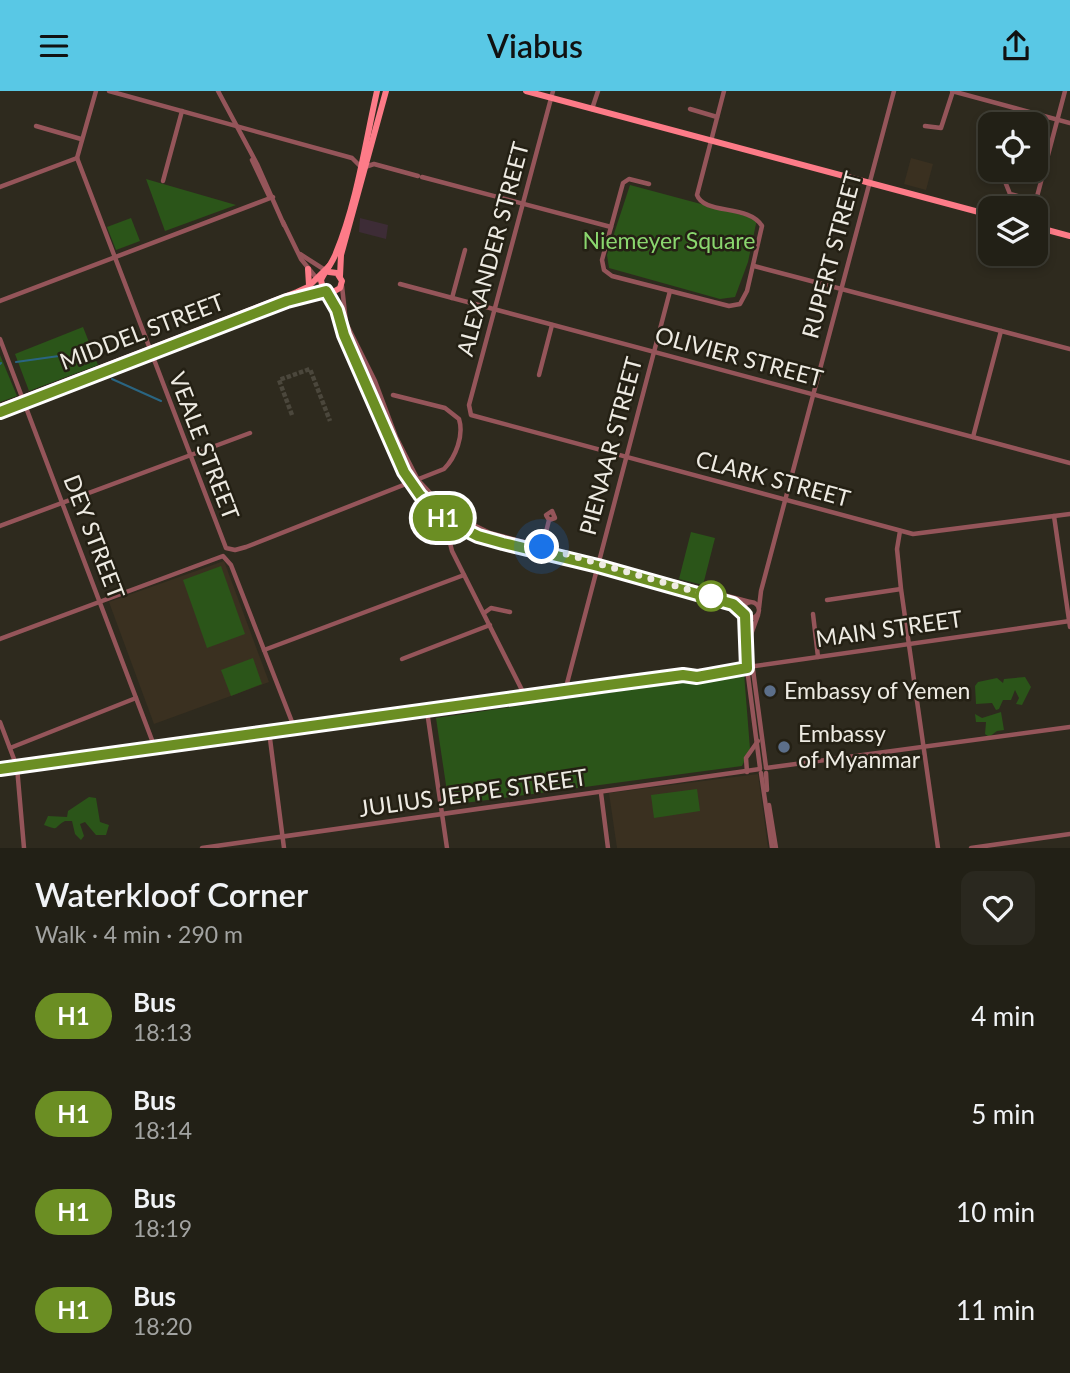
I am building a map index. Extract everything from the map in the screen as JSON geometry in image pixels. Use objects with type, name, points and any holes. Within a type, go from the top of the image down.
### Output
[{"type":"main road","points":[[319,281],[327,291],[336,292],[341,285],[341,255],[363,166],[377,91]]},
{"type":"main road","points":[[365,156],[386,91]]},
{"type":"main road","points":[[526,91],[552,94],[592,109],[978,212]]},
{"type":"main road","points":[[340,276],[327,270],[340,242],[363,166]]},
{"type":"main road","points":[[1048,230],[1070,236]]},
{"type":"main road","points":[[308,269],[308,287]]},
{"type":"main road","name":"MIDDEL STREET","points":[[149,353],[308,287],[319,281],[327,270]]},
{"type":"main road","name":"MIDDEL STREET","points":[[297,292],[319,281]]},
{"type":"main road","name":"MIDDEL STREET","points":[[0,409],[287,301],[327,291]]},
{"type":"street","points":[[0,187],[77,158],[96,91]]},
{"type":"street","points":[[109,91],[352,158],[363,166],[374,165],[611,227]]},
{"type":"street","points":[[218,91],[297,251],[319,281]]},
{"type":"street","points":[[592,109],[598,91]]},
{"type":"street","points":[[649,184],[625,181],[602,260],[606,271],[612,276],[735,306],[745,298],[754,266],[762,232],[758,220],[704,204],[697,198],[724,91]]},
{"type":"street","name":"RUPERT STREET","points":[[759,608],[761,591],[894,91]]},
{"type":"street","points":[[925,126],[941,128],[952,91],[1070,123]]},
{"type":"street","points":[[1037,196],[1065,91]]},
{"type":"street","name":"ALEXANDER STREET","points":[[471,415],[469,408],[552,94]]},
{"type":"street","points":[[690,109],[717,117]]},
{"type":"street","points":[[163,181],[182,111]]},
{"type":"street","points":[[36,126],[82,139]]},
{"type":"street","points":[[352,158],[365,156],[374,165]]},
{"type":"street","name":"VEALE STREET","points":[[77,158],[149,353],[222,541],[228,549],[246,547],[411,482]]},
{"type":"street","points":[[1006,184],[1010,194],[1017,196]]},
{"type":"street","points":[[0,301],[272,197]]},
{"type":"street","points":[[452,298],[465,250]]},
{"type":"street","points":[[297,251],[312,264],[327,270]]},
{"type":"street","points":[[754,266],[1070,349]]},
{"type":"street","name":"OLIVIER STREET","points":[[400,284],[1070,463]]},
{"type":"street","points":[[341,285],[344,318],[418,480],[432,498],[458,519],[517,543]]},
{"type":"street","points":[[327,291],[368,385],[383,429],[411,482],[431,507],[452,524],[478,536],[517,543],[751,602],[759,608],[749,633],[749,667]]},
{"type":"street","name":"PIENAAR STREET","points":[[565,691],[670,291]]},
{"type":"street","points":[[539,375],[552,325]]},
{"type":"street","points":[[973,437],[1001,331]]},
{"type":"street","name":"DEY STREET","points":[[0,339],[155,748]]},
{"type":"street","points":[[359,352],[368,385]]},
{"type":"street","points":[[393,395],[444,408],[456,414],[460,422],[452,460],[440,471],[411,482]]},
{"type":"street","name":"CLARK STREET","points":[[471,415],[785,501],[921,535],[1070,514]]},
{"type":"street","points":[[0,526],[250,433]]},
{"type":"street","points":[[1054,516],[1070,627]]},
{"type":"street","points":[[541,549],[550,520]]},
{"type":"street","points":[[452,524],[450,544],[525,696]]},
{"type":"street","points":[[900,531],[897,549],[901,589],[938,848]]},
{"type":"street","points":[[0,639],[219,556],[229,560],[294,727]]},
{"type":"street","points":[[264,650],[464,575]]},
{"type":"street","points":[[658,579],[728,601],[751,618],[758,615]]},
{"type":"street","points":[[827,600],[901,589]]},
{"type":"street","name":"RUPERT STREET","points":[[751,602],[761,591]]},
{"type":"street","points":[[751,602],[744,606],[744,614],[774,848]]},
{"type":"street","points":[[484,613],[491,608],[510,612]]},
{"type":"street","points":[[813,614],[818,657]]},
{"type":"street","name":"MAIN STREET","points":[[0,769],[1070,621]]},
{"type":"street","points":[[402,659],[490,625]]},
{"type":"street","points":[[10,748],[137,698]]},
{"type":"street","points":[[427,711],[447,848]]},
{"type":"street","points":[[0,722],[17,767],[24,848]]},
{"type":"street","name":"JULIUS JEPPE STREET","points":[[202,848],[1070,727]]},
{"type":"street","points":[[269,731],[284,848]]},
{"type":"street","points":[[748,772],[746,758],[760,741]]},
{"type":"street","points":[[601,793],[608,848]]},
{"type":"street","points":[[971,848],[1070,834]]},
{"type":"shaded area","points":[[911,158],[933,164],[926,190],[904,184]]},
{"type":"shaded area","points":[[360,218],[388,225],[386,239],[359,232]]},
{"type":"shaded area","points":[[224,561],[269,682],[154,724],[109,602]]},
{"type":"shaded area","points":[[758,774],[768,848],[617,848],[609,793]]},
{"type":"green space","points":[[146,179],[236,205],[165,231]]},
{"type":"green space","name":"Niemeyer Square","points":[[630,185],[757,219],[748,262],[735,297],[720,299],[609,268],[607,255]]},
{"type":"green space","points":[[131,218],[140,241],[116,250],[107,227]]},
{"type":"green space","points":[[83,327],[98,365],[29,391],[15,354]]},
{"type":"green space","points":[[0,355],[17,396],[0,402]]},
{"type":"green space","points":[[691,532],[715,538],[703,585],[679,579]]},
{"type":"green space","points":[[221,566],[245,634],[207,648],[183,580]]},
{"type":"green space","points":[[253,658],[262,684],[231,696],[221,670]]},
{"type":"green space","points":[[744,673],[750,749],[742,766],[449,805],[436,718]]},
{"type":"green space","points":[[1025,677],[1031,687],[1022,705],[1016,704],[1019,698],[1015,690],[1011,700],[1003,700],[999,709],[996,710],[992,703],[976,704],[975,686],[978,682],[997,678],[1003,683],[1004,679]]},
{"type":"green space","points":[[1001,712],[1004,730],[989,737],[985,734],[986,722],[976,722],[975,714],[982,718]]},
{"type":"green space","points":[[697,789],[700,811],[654,818],[651,795]]},
{"type":"green space","points":[[89,797],[96,798],[100,822],[109,825],[106,835],[96,835],[85,822],[80,824],[84,836],[81,840],[75,834],[72,821],[65,821],[55,828],[44,825],[48,816],[67,817],[68,811]]},
{"type":"waterway","points":[[16,362],[59,356]]},
{"type":"waterway","points":[[112,379],[161,401]]},
{"type":"tunnel","points":[[292,415],[279,380],[310,369],[330,421]]},
{"type":"bus line","name":"H1","points":[[0,412],[287,301],[326,291],[337,310],[344,335],[368,385],[395,455],[420,495],[439,515],[478,536],[728,601],[745,615],[747,668],[697,677],[683,675],[294,727],[0,769]]},
{"type":"place","name":"Embassy of Yemen","points":[[770,691]]},
{"type":"place","name":"Embassy of Myanmar","points":[[784,747]]},
{"type":"route","points":[[542,547],[599,562],[598,566],[717,598],[711,596]]}]
